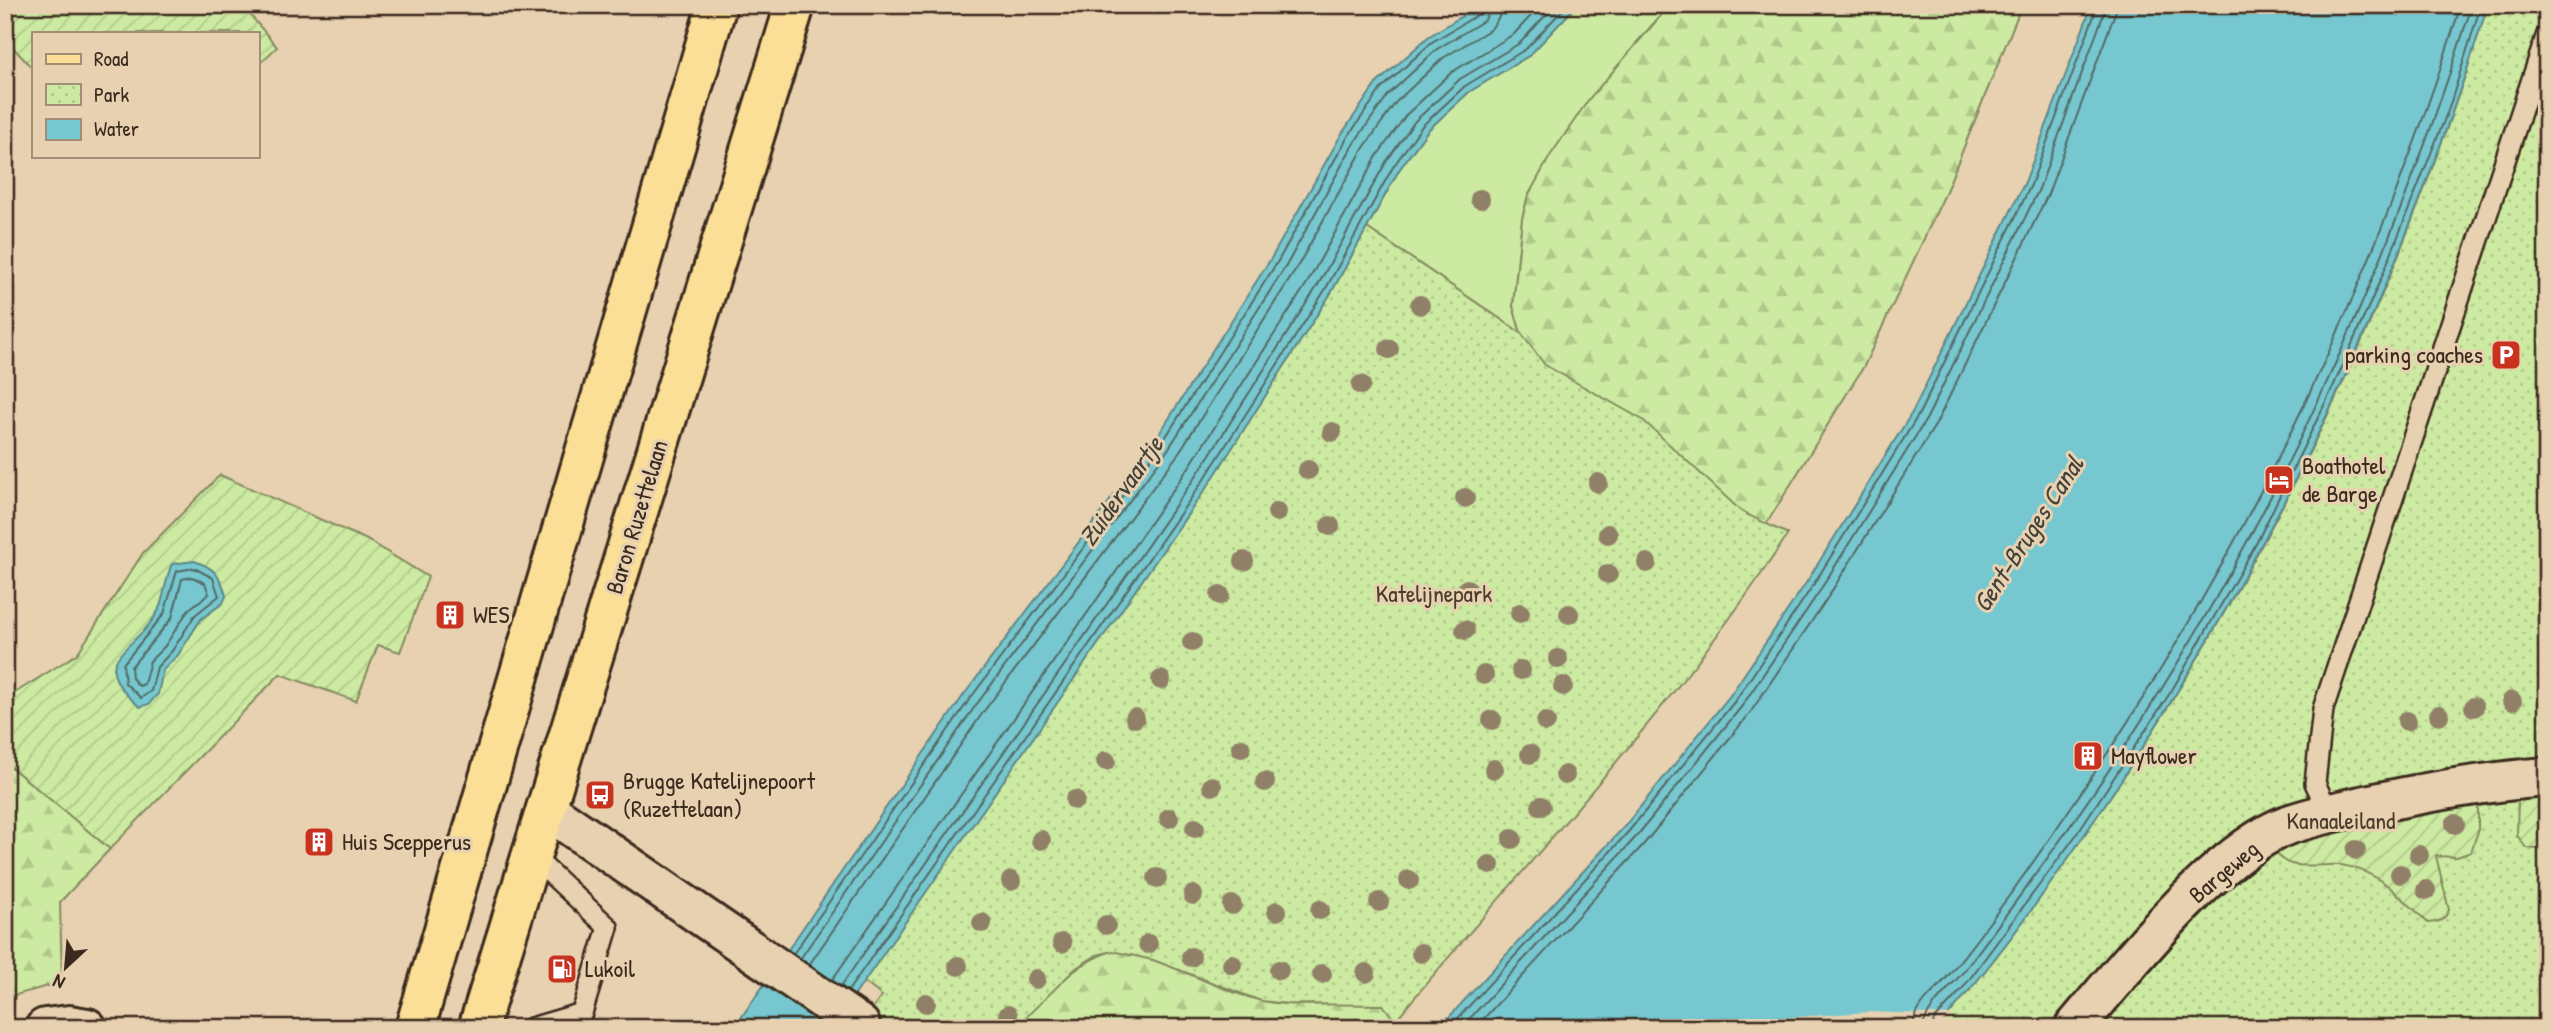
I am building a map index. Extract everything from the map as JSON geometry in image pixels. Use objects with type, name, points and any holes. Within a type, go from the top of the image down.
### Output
[{"type":"main road","points":[[415,1028],[717,5]]},
{"type":"main road","name":"Baron Ruzettelaan","points":[[478,1028],[795,5]]},
{"type":"street","name":"Bargeweg","points":[[2074,1028],[2166,924],[2231,859],[2279,829],[2329,813],[2446,788],[2547,777]]},
{"type":"street","points":[[546,809],[757,952],[860,1026]]},
{"type":"street","points":[[45,1028],[69,1025],[87,1028]]},
{"type":"lane","points":[[2329,813],[2315,783],[2323,709],[2547,34]]},
{"type":"lane","points":[[531,855],[608,927],[582,1013],[531,1028]]},
{"type":"green space","points":[[5,5],[242,5],[277,47],[259,64],[259,32],[32,32],[32,68],[5,39]]},
{"type":"green space","points":[[1577,5],[1670,5],[1637,42],[1528,196],[1522,219],[1513,306],[1521,333],[1367,228],[1399,170],[1428,130],[1469,92],[1530,55]]},
{"type":"green space","points":[[1670,5],[2022,5],[1944,196],[1864,366],[1765,526],[1742,512],[1583,388],[1544,365],[1521,333],[1513,306],[1522,219],[1528,196],[1550,156],[1589,99]]},
{"type":"green space","name":"Kanaaleiland","points":[[2488,5],[2547,5],[2547,1028],[1937,1028],[2008,941],[2053,880],[2116,788],[2230,603],[2330,410],[2375,311],[2454,108]]},
{"type":"green space","name":"Katelijnepark","points":[[1367,228],[1521,333],[1545,365],[1643,420],[1742,512],[1788,534],[1744,599],[1649,723],[1395,1021],[1383,1005],[1288,1004],[1261,1001],[1153,960],[1112,951],[1097,955],[1076,968],[1015,1028],[858,1028],[882,996],[863,981],[1211,481],[1331,293]]},
{"type":"green space","points":[[220,475],[367,540],[428,577],[400,652],[378,645],[356,701],[280,674],[110,849],[5,762],[5,699],[77,654],[143,553]]},
{"type":"green space","points":[[5,762],[110,849],[60,902],[62,982],[5,998]]},
{"type":"green space","points":[[2547,796],[2547,850],[2526,848],[2517,835],[2518,797]]},
{"type":"green space","points":[[2478,802],[2478,831],[2471,852],[2457,857],[2436,856],[2449,910],[2443,919],[2438,921],[2428,923],[2389,886],[2367,873],[2341,865],[2298,865],[2283,860],[2278,855],[2279,849],[2319,833]]},
{"type":"green space","points":[[1112,951],[1150,959],[1240,995],[1274,1003],[1383,1005],[1390,1010],[1396,1028],[1015,1028],[1071,973]]},
{"type":"water","name":"Zuidervaartje","points":[[1480,5],[1577,5],[1530,55],[1469,92],[1428,130],[1399,170],[1331,293],[1211,481],[832,1028],[734,1028],[963,696],[1154,442],[1272,257],[1341,135],[1376,84],[1428,37]]},
{"type":"water","name":"Gent-Bruges Canal","points":[[2092,5],[2488,5],[2416,210],[2329,410],[2229,603],[2116,788],[2008,941],[1937,1028],[1439,1028],[1624,827],[1729,697],[1806,583],[1913,411],[2025,182]]},
{"type":"water","points":[[194,561],[216,573],[226,596],[223,603],[201,619],[178,655],[163,670],[158,694],[149,704],[140,707],[123,690],[115,677],[114,666],[119,656],[149,625],[158,611],[172,564]]},
{"type":"pier","points":[[1869,1012],[1953,1015],[1941,1028],[1632,1028]]},
{"type":"place","name":"parking coaches","points":[[2506,355]]},
{"type":"place","name":"Boathotel de Barge","points":[[2279,480]]},
{"type":"place","name":"WES","points":[[450,615]]},
{"type":"place","name":"Mayflower","points":[[2088,756]]},
{"type":"place","name":"Brugge Katelijnepoort (Ruzettelaan)","points":[[600,795]]},
{"type":"place","name":"Huis Scepperus","points":[[319,842]]},
{"type":"place","name":"Lukoil","points":[[562,969]]}]
